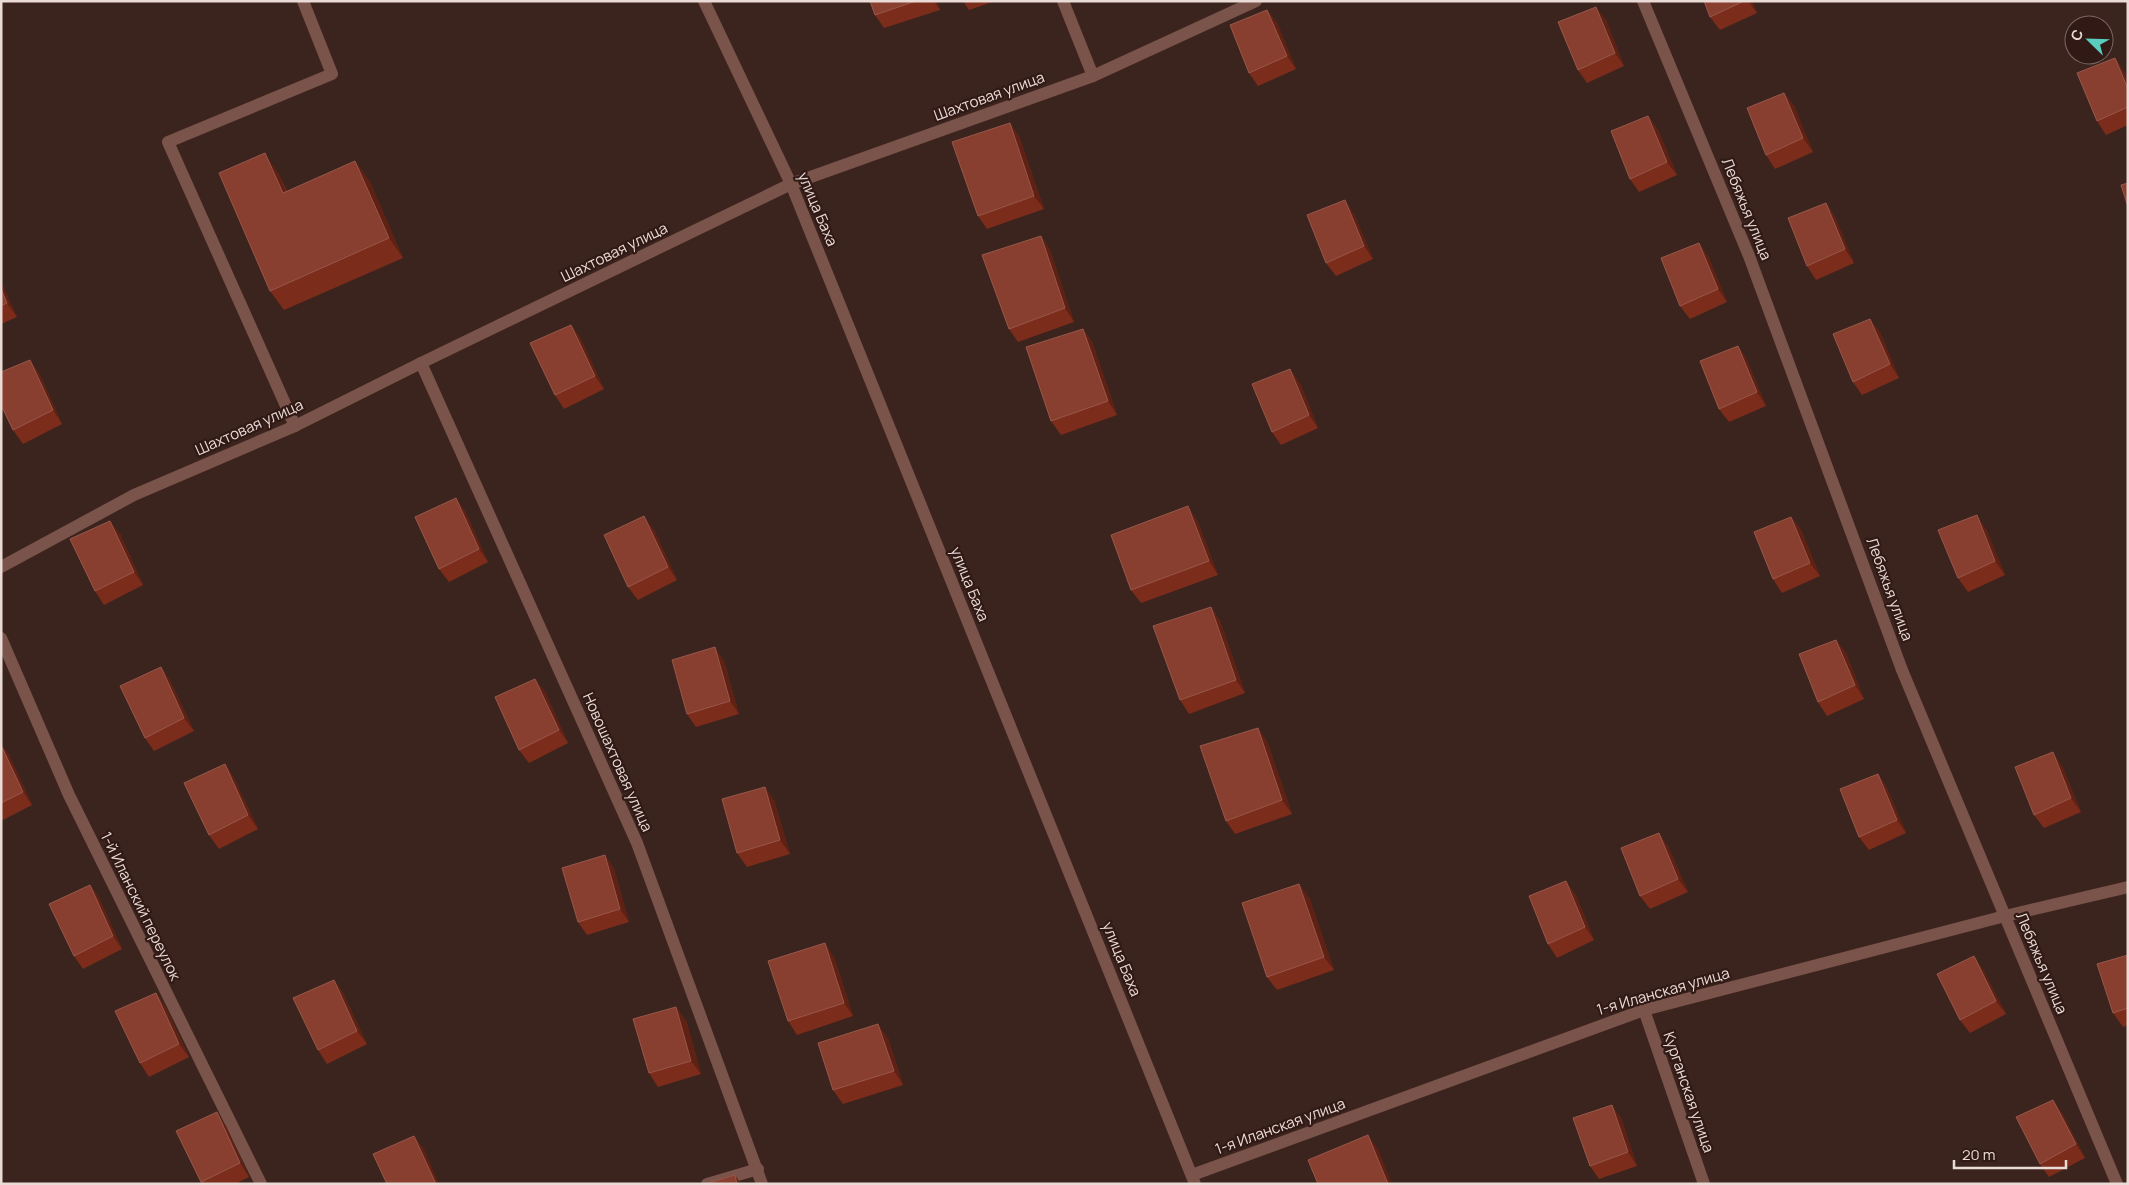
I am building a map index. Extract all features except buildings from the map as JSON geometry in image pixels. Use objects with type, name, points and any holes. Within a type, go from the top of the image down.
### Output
[{"type":"street","points":[[295,426],[168,142],[332,74],[303,1]]},
{"type":"street","name":"улица Баха","points":[[704,1],[791,184],[1193,1180]]},
{"type":"street","points":[[1063,1],[1093,76]]},
{"type":"street","name":"Шахтовая улица","points":[[1,567],[134,495],[295,426],[791,184],[1093,76],[1256,1]]},
{"type":"street","name":"Лебяжья улица","points":[[1643,1],[1749,256],[1902,670],[2116,1184]]},
{"type":"street","name":"Новошахтовая улица","points":[[421,363],[637,843],[762,1184]]},
{"type":"street","name":"1-й Иланский переулок","points":[[1,638],[69,795],[261,1184]]},
{"type":"street","name":"1-я Иланская улица","points":[[1193,1180],[1644,1010],[2005,916],[2128,887]]},
{"type":"street","name":"Курганская улица","points":[[1644,1010],[1704,1184]]},
{"type":"street","points":[[707,1184],[758,1170]]}]
